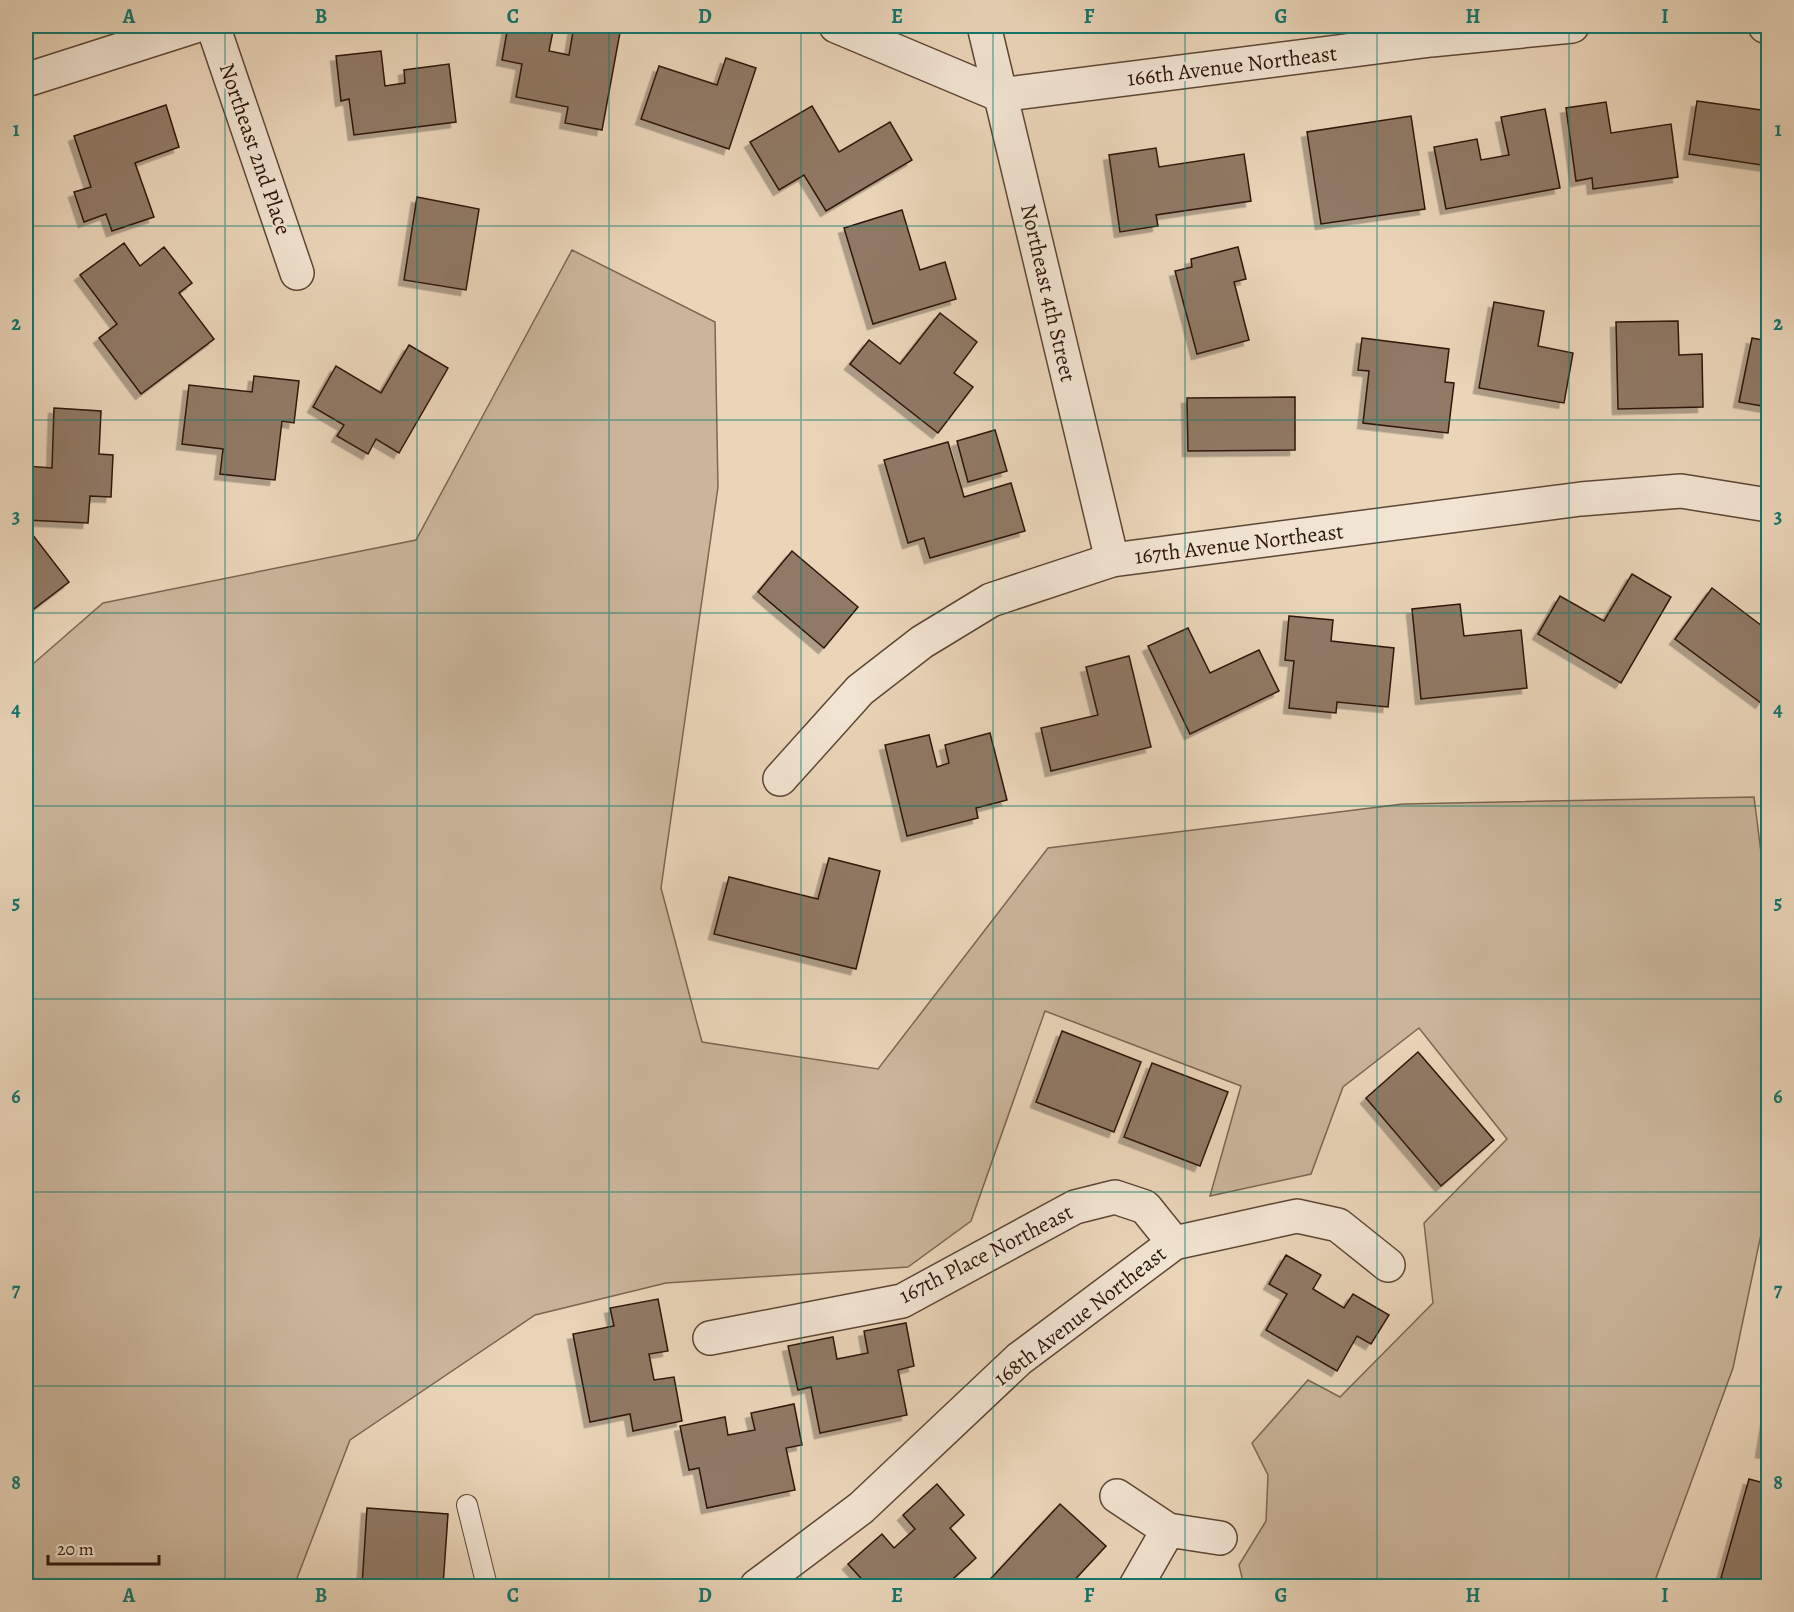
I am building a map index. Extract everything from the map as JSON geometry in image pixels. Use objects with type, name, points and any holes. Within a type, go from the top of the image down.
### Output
[{"type":"street","points":[[26,80],[195,26]]},
{"type":"street","name":"Northeast 2nd Place","points":[[213,26],[297,273]]},
{"type":"street","points":[[836,26],[1000,95]]},
{"type":"street","name":"Northeast 4th Street","points":[[984,26],[1112,560]]},
{"type":"street","name":"166th Avenue Northeast","points":[[1000,95],[1430,33],[1572,26]]},
{"type":"street","name":"167th Avenue Northeast","points":[[780,779],[860,690],[922,642],[991,600],[1112,560],[1581,499],[1681,491],[1768,505]]},
{"type":"street","name":"167th Place Northeast","points":[[710,1338],[902,1301],[1075,1207],[1115,1197],[1145,1207],[1174,1242]]},
{"type":"street","name":"168th Avenue Northeast","points":[[757,1587],[861,1508],[1019,1359],[1174,1242],[1297,1216],[1338,1225],[1388,1265]]},
{"type":"street","points":[[1117,1496],[1168,1530],[1220,1538]]},
{"type":"street","points":[[1136,1587],[1168,1530]]},
{"type":"lane","points":[[467,1505],[487,1587]]},
{"type":"shaded area","points":[[572,250],[715,322],[718,487],[661,888],[702,1042],[878,1069],[1048,848],[1403,804],[1754,797],[1768,908],[1768,1201],[1733,1368],[1653,1586],[1244,1586],[1239,1565],[1266,1521],[1268,1475],[1252,1443],[1308,1380],[1340,1397],[1433,1303],[1424,1223],[1507,1139],[1419,1028],[1343,1087],[1311,1174],[1210,1196],[1241,1086],[1045,1011],[971,1221],[908,1267],[666,1283],[535,1315],[350,1440],[294,1586],[26,1586],[26,670],[103,603],[416,540]]},
{"type":"building","points":[[508,26],[554,26],[549,51],[569,55],[574,26],[621,27],[602,130],[565,123],[568,107],[516,97],[522,64],[502,60]]},
{"type":"building","points":[[381,51],[385,86],[405,83],[404,70],[449,64],[456,122],[354,135],[349,99],[341,101],[336,56]]},
{"type":"building","points":[[726,58],[756,68],[729,149],[641,119],[659,66],[717,85]]},
{"type":"building","points":[[1697,101],[1768,111],[1768,166],[1689,154]]},
{"type":"building","points":[[1606,102],[1611,133],[1671,124],[1678,177],[1593,189],[1592,178],[1576,181],[1566,108]]},
{"type":"building","points":[[166,105],[179,147],[135,163],[154,217],[112,231],[106,214],[84,222],[74,192],[91,187],[74,136]]},
{"type":"building","points":[[812,106],[839,152],[890,122],[912,160],[826,211],[804,175],[779,190],[750,142]]},
{"type":"building","points":[[1545,109],[1560,188],[1446,209],[1434,147],[1477,139],[1481,160],[1509,155],[1501,117]]},
{"type":"building","points":[[1411,116],[1425,209],[1321,224],[1307,132]]},
{"type":"building","points":[[1156,148],[1159,167],[1244,154],[1251,201],[1156,215],[1158,226],[1120,232],[1109,155]]},
{"type":"building","points":[[417,197],[479,209],[466,290],[404,280]]},
{"type":"building","points":[[902,210],[920,270],[945,262],[956,299],[873,324],[844,228]]},
{"type":"building","points":[[124,243],[140,266],[164,247],[192,283],[179,293],[214,339],[141,394],[99,338],[117,324],[80,275]]},
{"type":"building","points":[[1238,247],[1246,279],[1234,282],[1249,340],[1197,354],[1175,271],[1192,267],[1191,259]]},
{"type":"building","points":[[1494,302],[1544,311],[1538,346],[1573,353],[1564,403],[1479,388]]},
{"type":"building","points":[[940,313],[977,342],[954,373],[973,387],[938,433],[850,364],[869,340],[900,364]]},
{"type":"building","points":[[1678,321],[1679,355],[1702,354],[1703,407],[1618,409],[1616,322]]},
{"type":"building","points":[[1362,338],[1449,349],[1445,382],[1454,383],[1448,433],[1363,423],[1369,371],[1358,370]]},
{"type":"building","points":[[1752,338],[1768,341],[1768,407],[1739,402]]},
{"type":"building","points":[[409,345],[448,368],[399,453],[376,439],[368,454],[337,436],[344,425],[313,407],[336,366],[381,393]]},
{"type":"building","points":[[254,376],[299,381],[294,423],[282,421],[275,480],[220,474],[223,449],[182,444],[189,385],[252,392]]},
{"type":"building","points":[[1295,397],[1295,450],[1188,451],[1187,398]]},
{"type":"building","points":[[54,408],[101,411],[99,454],[113,455],[111,497],[90,496],[88,523],[26,520],[26,466],[52,468]]},
{"type":"building","points":[[995,430],[1007,471],[968,482],[957,441]]},
{"type":"building","points":[[948,442],[964,497],[1011,483],[1025,531],[930,558],[924,538],[908,543],[884,460]]},
{"type":"building","points":[[32,534],[69,582],[26,615],[26,539]]},
{"type":"building","points":[[792,551],[858,607],[824,648],[758,592]]},
{"type":"building","points":[[1632,574],[1671,597],[1621,683],[1538,634],[1560,596],[1604,621]]},
{"type":"building","points":[[1712,588],[1766,629],[1768,626],[1768,693],[1761,703],[1675,639]]},
{"type":"building","points":[[1460,604],[1464,636],[1521,630],[1527,688],[1421,699],[1412,609]]},
{"type":"building","points":[[1289,616],[1333,620],[1331,641],[1394,648],[1388,707],[1337,702],[1336,713],[1289,708],[1294,661],[1285,660]]},
{"type":"building","points":[[1188,628],[1210,673],[1259,650],[1279,691],[1190,734],[1148,646]]},
{"type":"building","points":[[1129,656],[1151,747],[1051,771],[1041,728],[1098,715],[1086,667]]},
{"type":"building","points":[[990,733],[1007,800],[976,808],[978,818],[907,836],[885,745],[929,735],[937,767],[949,763],[945,745]]},
{"type":"building","points":[[829,858],[880,871],[856,969],[714,934],[729,877],[818,899]]},
{"type":"building","points":[[1062,1031],[1141,1062],[1114,1132],[1036,1102]]},
{"type":"building","points":[[1418,1052],[1494,1140],[1441,1186],[1366,1098]]},
{"type":"building","points":[[1152,1063],[1228,1092],[1200,1166],[1124,1137]]},
{"type":"building","points":[[1286,1255],[1321,1275],[1313,1289],[1344,1308],[1353,1294],[1389,1315],[1371,1344],[1357,1336],[1337,1371],[1266,1330],[1287,1294],[1269,1284]]},
{"type":"building","points":[[658,1299],[668,1351],[649,1354],[654,1380],[674,1377],[682,1421],[633,1431],[630,1414],[590,1422],[573,1334],[614,1326],[610,1308]]},
{"type":"building","points":[[906,1323],[914,1366],[898,1370],[907,1415],[820,1433],[811,1387],[798,1390],[788,1346],[833,1337],[837,1359],[868,1353],[864,1331]]},
{"type":"building","points":[[794,1404],[802,1445],[786,1448],[795,1490],[707,1508],[699,1468],[689,1470],[680,1426],[725,1417],[728,1435],[755,1430],[751,1413]]},
{"type":"building","points":[[1768,1409],[1768,1453],[1761,1452]]},
{"type":"building","points":[[1749,1479],[1768,1484],[1768,1586],[1753,1586],[1721,1578]]},
{"type":"building","points":[[937,1484],[964,1515],[950,1528],[976,1558],[945,1586],[868,1586],[848,1564],[882,1534],[894,1548],[915,1529],[903,1515]]},
{"type":"building","points":[[1060,1504],[1106,1546],[1069,1586],[984,1586]]},
{"type":"building","points":[[367,1508],[448,1514],[443,1586],[362,1586]]}]
